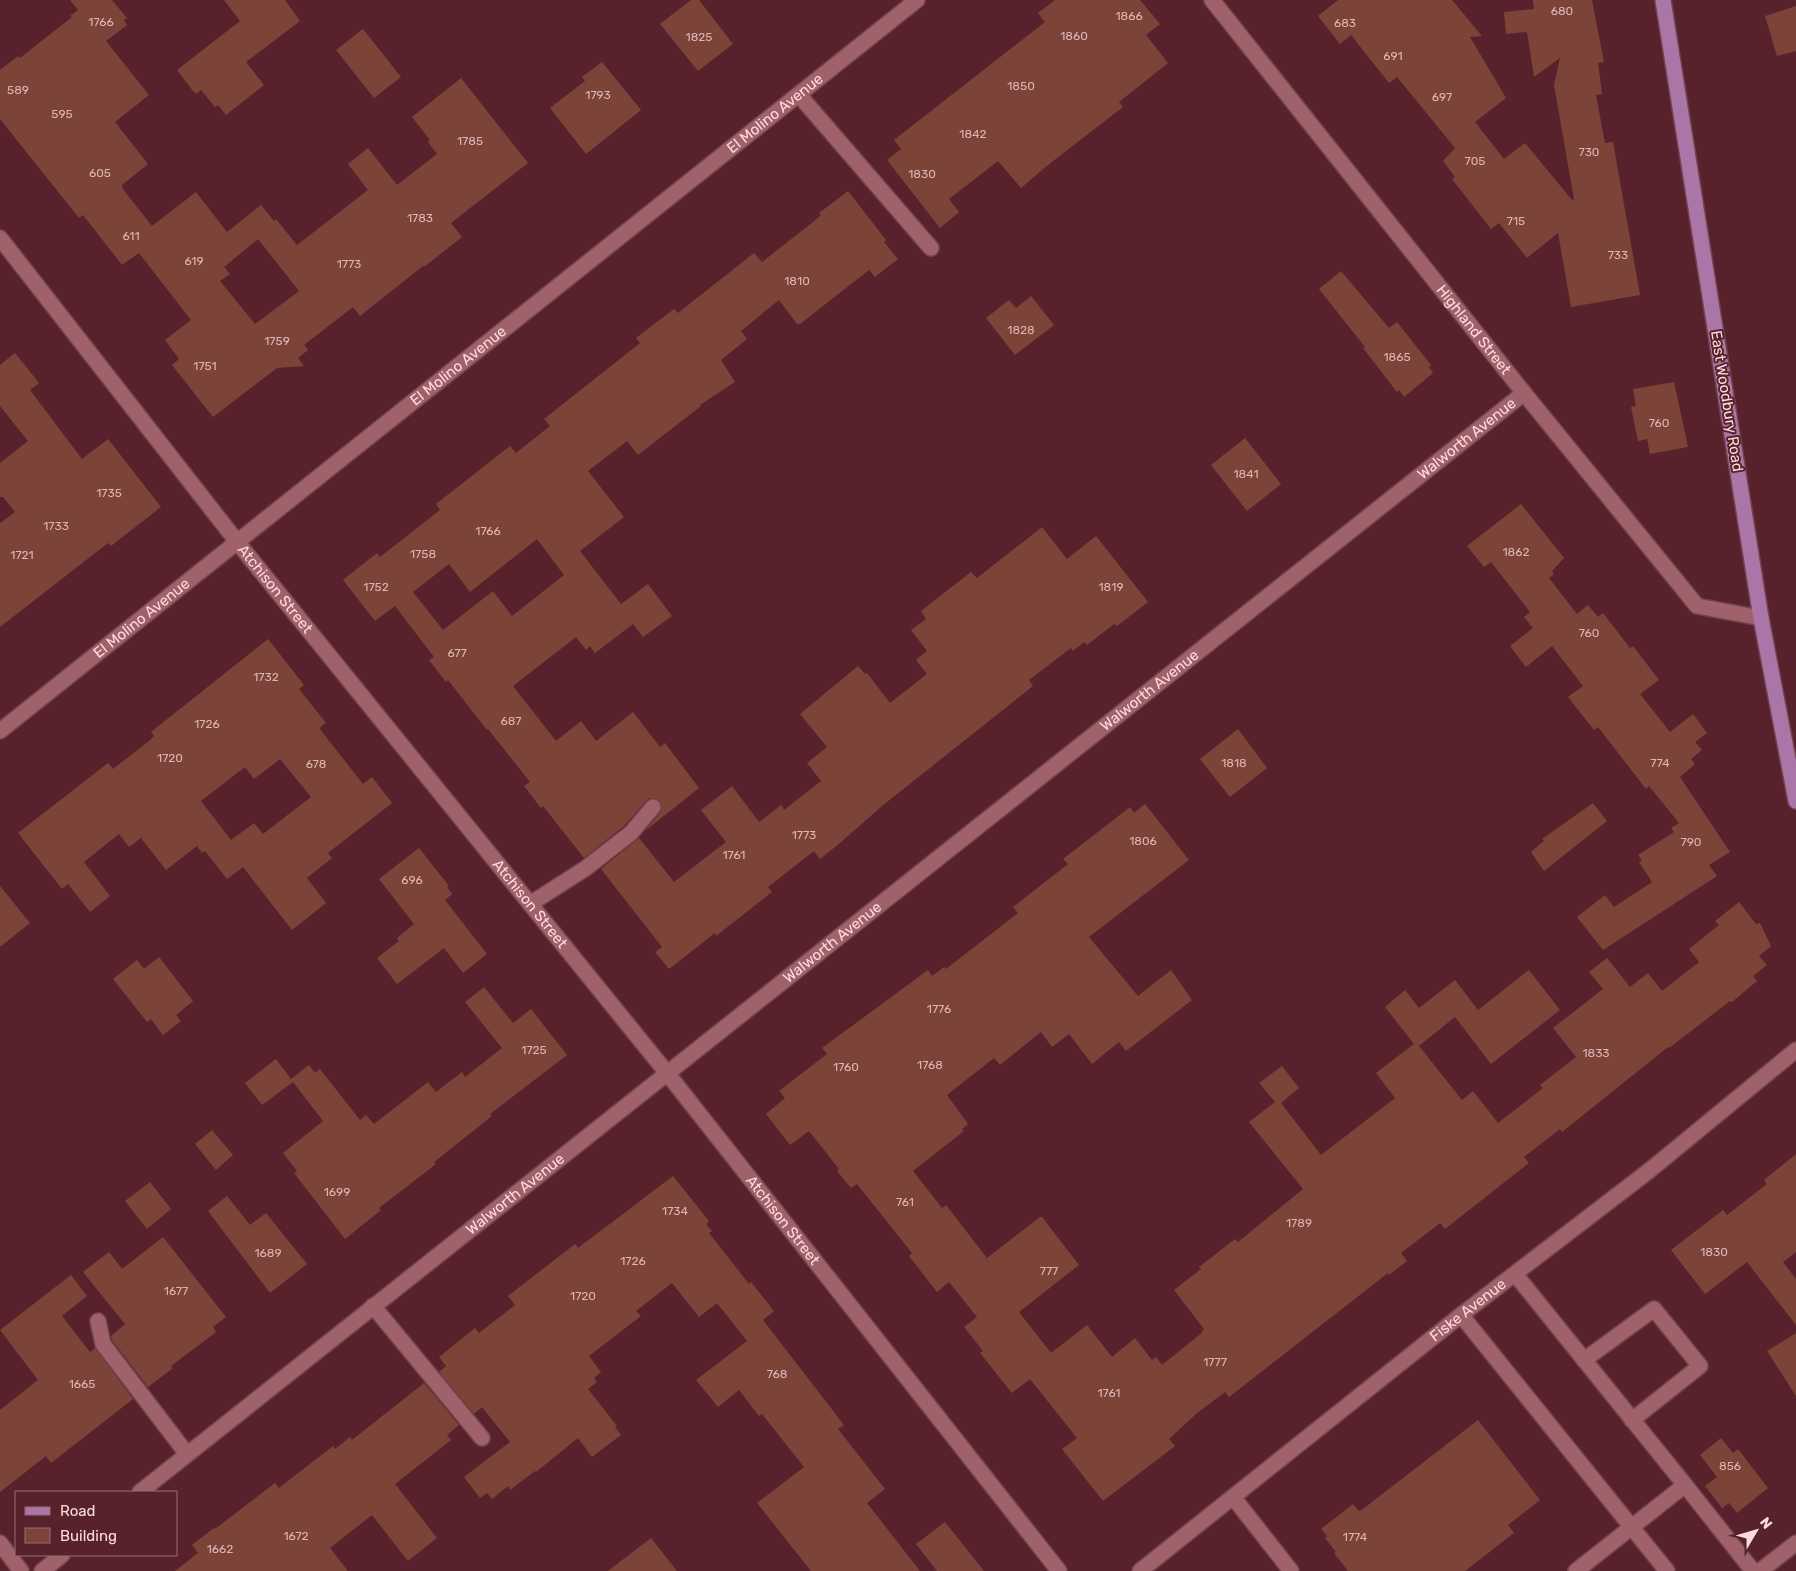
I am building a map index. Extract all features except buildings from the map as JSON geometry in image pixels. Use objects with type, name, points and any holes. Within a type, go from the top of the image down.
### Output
[{"type":"main road","name":"East Woodbury Road","points":[[1663,0],[1761,618],[1796,801]]},
{"type":"street","name":"El Molino Avenue","points":[[0,731],[917,0]]},
{"type":"street","name":"Highland Street","points":[[1212,0],[1524,393],[1697,606],[1761,618]]},
{"type":"street","points":[[799,95],[931,248]]},
{"type":"street","name":"Atchison Street","points":[[0,238],[238,542],[667,1073],[1060,1571]]},
{"type":"street","name":"Walworth Avenue","points":[[141,1491],[1524,393]]},
{"type":"street","points":[[530,904],[586,868],[630,833],[653,807]]},
{"type":"street","name":"Fiske Avenue","points":[[1140,1571],[1461,1315],[1650,1170],[1796,1050]]},
{"type":"street","points":[[1515,1274],[1753,1571]]},
{"type":"street","points":[[373,1306],[482,1438]]},
{"type":"street","points":[[1584,1360],[1654,1309],[1700,1366],[1632,1420]]},
{"type":"street","points":[[1461,1315],[1667,1571]]},
{"type":"street","points":[[98,1320],[103,1344],[188,1454]]},
{"type":"street","points":[[1576,1571],[1685,1484]]},
{"type":"street","points":[[1233,1497],[1288,1570]]},
{"type":"street","points":[[0,1543],[22,1571]]},
{"type":"street","points":[[1760,1571],[1796,1543]]},
{"type":"street","points":[[42,1571],[61,1556]]}]
